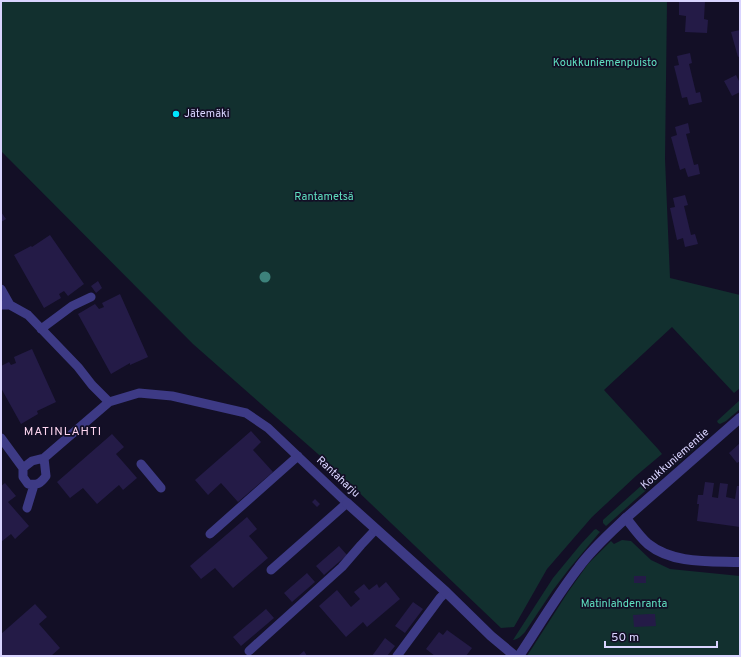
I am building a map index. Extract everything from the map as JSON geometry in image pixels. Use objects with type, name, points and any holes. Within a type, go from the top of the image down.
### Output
[{"type":"street","name":"Koukkuniementie","points":[[626,518],[740,418]]},
{"type":"street","name":"Rantaharju","points":[[347,503],[446,592],[491,636],[515,656]]},
{"type":"street","points":[[519,656],[579,566],[592,551],[626,518],[648,544],[665,554],[682,559],[740,562]]},
{"type":"lane","points":[[1,289],[5,305],[28,316],[78,367],[92,386],[109,402]]},
{"type":"lane","points":[[41,329],[72,306],[91,297]]},
{"type":"lane","name":"Rantaharju","points":[[22,468],[32,461],[44,458],[109,402],[139,394],[172,396],[246,413],[268,428],[347,503]]},
{"type":"lane","points":[[1,438],[22,468],[23,477],[28,484],[34,485],[40,483],[46,476],[44,458]]},
{"type":"lane","points":[[210,534],[298,456]]},
{"type":"lane","points":[[141,464],[161,488]]},
{"type":"lane","points":[[27,508],[34,485]]},
{"type":"lane","points":[[271,570],[347,503]]},
{"type":"lane","points":[[249,651],[342,567],[376,529]]},
{"type":"lane","points":[[397,656],[446,592]]},
{"type":"green space","name":"Rantametsä","points":[[1,1],[667,1],[665,159],[670,278],[740,295],[740,388],[734,393],[672,327],[604,390],[662,454],[592,517],[547,569],[514,627],[501,628],[326,461],[193,344],[1,151]]},
{"type":"green space","points":[[740,400],[740,409],[726,421],[720,424],[718,423],[717,421]]},
{"type":"green space","points":[[703,433],[703,440],[701,443],[606,526],[603,523],[603,520],[671,459]]},
{"type":"green space","points":[[596,529],[600,532],[553,590],[525,632],[513,640],[553,578],[581,544]]},
{"type":"green space","name":"Matinlahdenranta","points":[[622,540],[631,541],[651,560],[670,569],[740,576],[740,656],[527,656],[588,564],[611,541],[614,544]]},
{"type":"building","points":[[679,1],[705,1],[704,19],[708,20],[707,33],[685,32],[686,16],[679,15]]},
{"type":"building","points":[[740,30],[740,56],[738,57],[731,32]]},
{"type":"building","points":[[690,53],[692,63],[689,64],[696,93],[700,92],[702,102],[689,105],[687,97],[682,98],[674,66],[679,65],[677,56]]},
{"type":"building","points":[[736,75],[740,83],[740,92],[732,96],[724,81]]},
{"type":"building","points":[[688,123],[690,133],[686,134],[694,165],[698,164],[700,174],[688,177],[685,168],[680,170],[671,137],[677,135],[675,127]]},
{"type":"building","points":[[685,195],[688,205],[684,206],[691,235],[695,234],[698,244],[685,247],[683,238],[677,240],[670,208],[675,207],[673,198]]},
{"type":"building","points":[[1,212],[6,219],[1,222]]},
{"type":"building","points":[[50,235],[84,284],[68,296],[64,291],[59,294],[61,298],[44,308],[14,255],[31,246],[32,247]]},
{"type":"building","points":[[98,281],[102,288],[96,293],[91,286]]},
{"type":"building","points":[[120,294],[148,357],[130,365],[130,363],[111,374],[78,314],[95,304],[99,309],[104,307],[102,303]]},
{"type":"building","points":[[32,349],[56,402],[37,411],[38,414],[21,424],[1,388],[1,366],[9,362],[11,365],[16,363],[14,357]]},
{"type":"building","points":[[251,431],[261,442],[253,450],[273,472],[238,502],[221,483],[208,495],[195,480]]},
{"type":"building","points":[[112,434],[124,447],[116,454],[137,478],[123,490],[119,485],[97,504],[83,488],[70,498],[57,482]]},
{"type":"building","points":[[740,443],[740,461],[737,463],[729,453]]},
{"type":"building","points":[[705,482],[714,483],[712,497],[718,498],[720,483],[728,484],[726,497],[735,499],[737,486],[740,486],[740,527],[697,521],[699,504],[697,504],[698,495],[703,495]]},
{"type":"building","points":[[5,483],[16,496],[8,502],[29,526],[15,539],[11,534],[1,542],[1,486]]},
{"type":"building","points":[[315,499],[320,504],[317,507],[312,502]]},
{"type":"building","points":[[247,517],[257,529],[249,536],[268,558],[233,588],[215,568],[201,579],[190,566]]},
{"type":"building","points":[[339,546],[347,555],[324,575],[316,566]]},
{"type":"building","points":[[307,573],[315,582],[292,602],[284,593]]},
{"type":"building","points":[[634,576],[646,576],[646,583],[634,583]]},
{"type":"building","points":[[386,582],[400,599],[367,627],[363,622],[346,637],[319,606],[337,590],[351,607],[360,599],[354,592],[364,584],[369,590],[377,584],[379,588]]},
{"type":"building","points":[[413,602],[423,609],[405,633],[395,626]]},
{"type":"building","points":[[35,604],[47,617],[39,624],[60,648],[51,656],[1,656],[1,634]]},
{"type":"building","points":[[266,609],[274,618],[241,646],[233,637]]},
{"type":"building","points":[[655,614],[656,626],[634,627],[633,615]]},
{"type":"building","points":[[447,630],[472,648],[466,656],[435,656],[426,649],[439,632],[443,635]]},
{"type":"building","points":[[385,638],[395,646],[387,656],[372,656]]},
{"type":"building","points":[[304,651],[307,656],[298,656]]},
{"type":"place","name":"Jätemäki","points":[[176,114]]},
{"type":"district","name":"MATINLAHTI","points":[[63,432]]},
{"type":"park label","name":"Koukkuniemenpuisto","points":[[605,63]]}]
